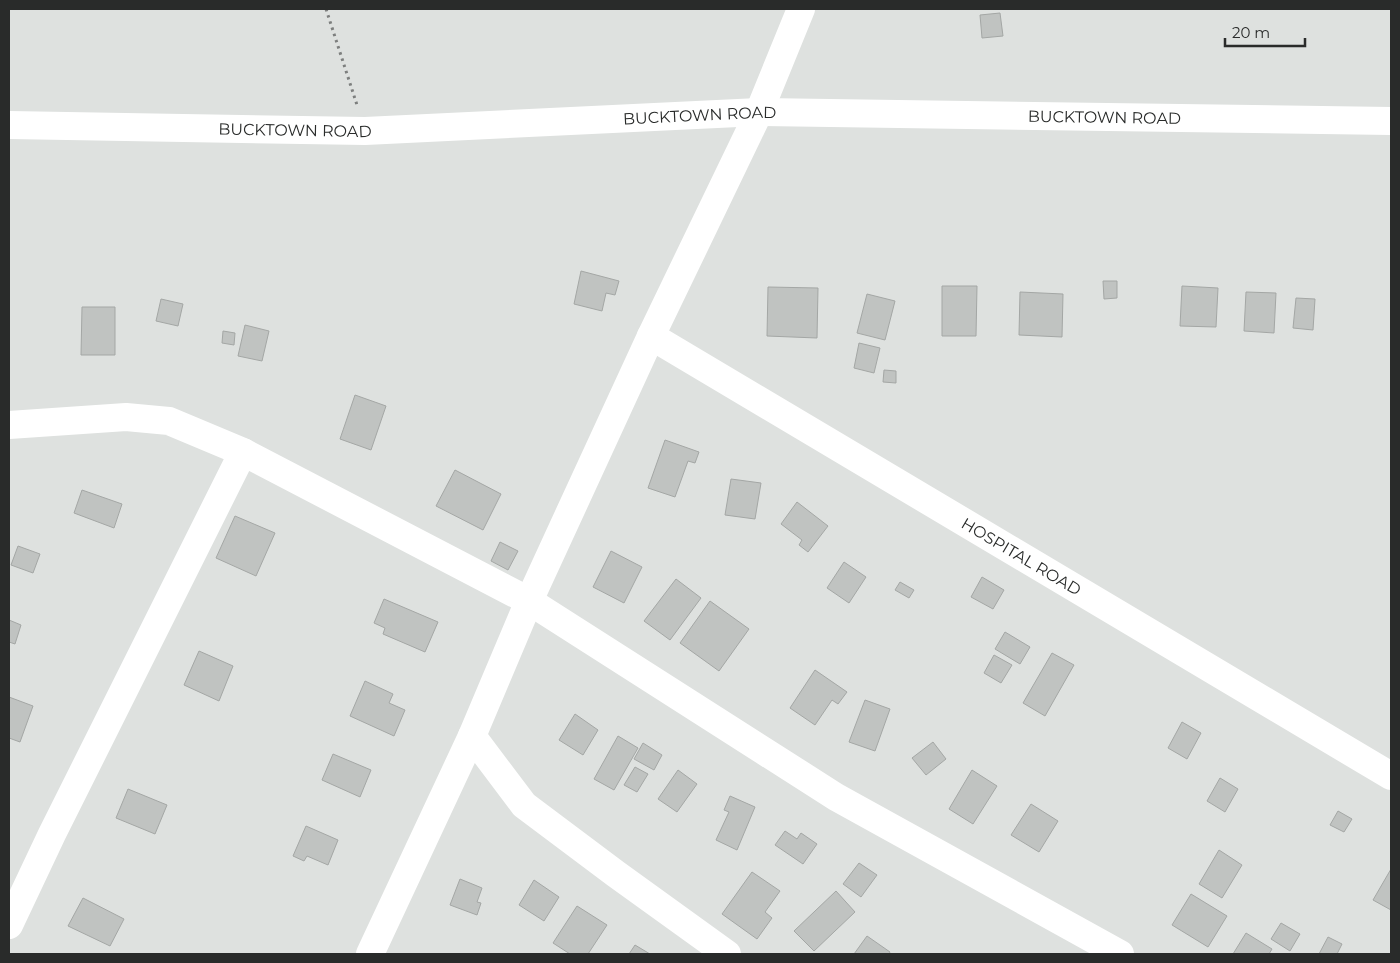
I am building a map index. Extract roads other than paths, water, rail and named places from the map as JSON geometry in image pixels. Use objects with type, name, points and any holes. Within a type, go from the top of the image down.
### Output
[{"type":"street","points":[[370,954],[472,736],[528,601],[651,336],[759,112],[801,9]]},
{"type":"street","name":"BUCKTOWN ROAD","points":[[9,125],[365,132],[759,112],[1391,121]]},
{"type":"street","name":"HOSPITAL ROAD","points":[[651,336],[1384,766]]},
{"type":"street","points":[[9,425],[126,417],[169,421],[242,452],[528,601],[836,797],[1120,954]]},
{"type":"street","points":[[9,925],[61,816],[242,452]]},
{"type":"street","points":[[472,736],[524,805],[727,954]]}]
